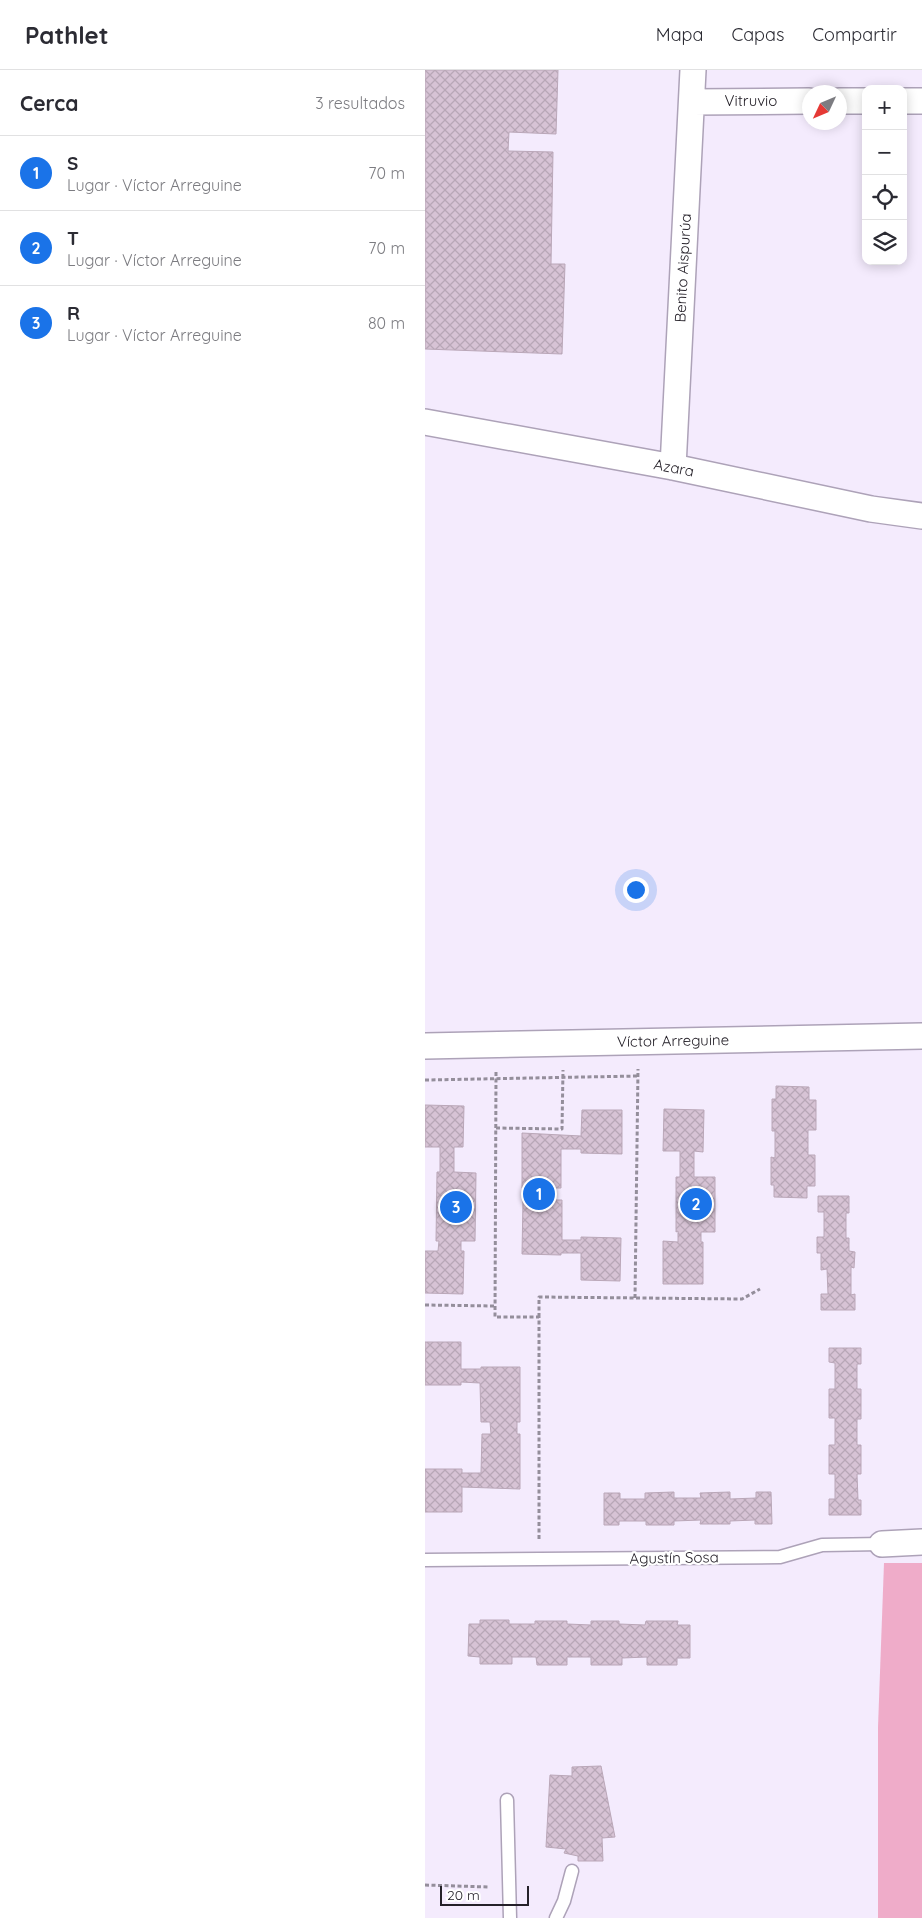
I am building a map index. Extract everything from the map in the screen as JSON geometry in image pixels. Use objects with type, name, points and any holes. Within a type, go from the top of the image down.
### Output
[{"type":"street","name":"Benito Aispurúa","points":[[673,467],[693,70]]},
{"type":"street","name":"Vitruvio","points":[[691,102],[802,101]]},
{"type":"street","points":[[847,101],[862,101]]},
{"type":"street","points":[[907,101],[922,101]]},
{"type":"street","name":"Azara","points":[[425,422],[673,467],[871,509],[922,516]]},
{"type":"street","name":"Víctor Arreguine","points":[[425,1046],[922,1036]]},
{"type":"street","name":"Agustín Sosa","points":[[882,1544],[922,1542]]},
{"type":"lane","name":"Agustín Sosa","points":[[425,1560],[780,1557],[822,1544],[882,1544]]},
{"type":"lane","points":[[507,1800],[510,1917]]},
{"type":"lane","points":[[556,1918],[564,1900],[572,1872]]},
{"type":"path","points":[[635,1298],[639,1041]]},
{"type":"path","points":[[496,1128],[561,1129],[564,1043]]},
{"type":"path","points":[[497,1044],[495,1317],[539,1317]]},
{"type":"path","points":[[425,1080],[638,1076]]},
{"type":"path","points":[[539,1559],[539,1297],[742,1299],[760,1289]]},
{"type":"path","points":[[425,1305],[495,1306]]},
{"type":"path","points":[[425,1885],[491,1887],[497,1890],[510,1917]]},
{"type":"shaded area","points":[[884,1563],[922,1563],[922,1918],[878,1918],[878,1727]]},
{"type":"building","points":[[425,70],[558,70],[556,134],[509,132],[508,151],[553,152],[551,264],[565,264],[562,354],[425,349]]},
{"type":"building","points":[[776,1086],[809,1087],[809,1100],[816,1100],[816,1130],[808,1130],[808,1155],[815,1155],[815,1186],[807,1186],[807,1198],[774,1197],[774,1185],[771,1185],[771,1157],[775,1158],[775,1131],[772,1131],[772,1099],[776,1099]]},
{"type":"building","points":[[425,1105],[464,1106],[463,1147],[454,1147],[454,1172],[476,1173],[475,1241],[461,1241],[461,1251],[464,1251],[463,1294],[425,1293],[425,1251],[438,1251],[439,1241],[436,1241],[437,1172],[440,1172],[440,1147],[425,1147]]},
{"type":"building","points":[[664,1109],[704,1110],[703,1152],[694,1151],[694,1177],[715,1177],[715,1232],[701,1232],[701,1242],[703,1242],[703,1284],[663,1284],[663,1241],[678,1242],[678,1231],[676,1232],[676,1177],[680,1177],[680,1151],[663,1151]]},
{"type":"building","points":[[582,1110],[622,1110],[622,1154],[581,1153],[581,1149],[561,1149],[561,1188],[552,1188],[551,1200],[562,1200],[562,1240],[581,1240],[581,1237],[621,1238],[620,1281],[581,1280],[581,1253],[561,1253],[561,1255],[522,1254],[523,1200],[525,1200],[526,1188],[522,1188],[522,1133],[581,1136]]},
{"type":"building","points":[[818,1196],[849,1196],[849,1213],[846,1213],[846,1238],[849,1238],[849,1251],[855,1252],[854,1268],[851,1267],[851,1295],[855,1294],[855,1310],[821,1310],[821,1294],[828,1294],[827,1269],[821,1270],[821,1253],[817,1253],[817,1237],[824,1237],[824,1212],[818,1212]]},
{"type":"building","points":[[425,1342],[461,1342],[461,1369],[520,1367],[520,1422],[517,1422],[517,1434],[520,1434],[520,1489],[462,1487],[462,1512],[425,1512],[425,1469],[462,1469],[462,1473],[481,1473],[482,1434],[491,1434],[490,1422],[481,1422],[480,1383],[461,1382],[461,1385],[425,1385]]},
{"type":"building","points":[[829,1348],[861,1348],[861,1364],[857,1364],[857,1389],[861,1389],[861,1419],[857,1419],[857,1445],[861,1445],[861,1474],[857,1474],[858,1500],[861,1500],[861,1515],[829,1515],[829,1499],[835,1499],[835,1474],[829,1474],[829,1445],[835,1445],[835,1418],[829,1418],[829,1389],[835,1389],[835,1363],[829,1362]]},
{"type":"building","points":[[674,1492],[674,1498],[701,1498],[700,1493],[730,1492],[730,1499],[756,1498],[756,1492],[771,1492],[772,1524],[755,1524],[755,1520],[730,1521],[730,1524],[700,1524],[701,1520],[674,1521],[674,1525],[646,1525],[646,1521],[619,1521],[619,1525],[604,1525],[604,1493],[620,1493],[620,1499],[645,1499],[645,1493]]},
{"type":"building","points":[[480,1620],[509,1620],[509,1624],[535,1624],[535,1621],[567,1621],[567,1624],[591,1625],[591,1621],[619,1621],[619,1624],[645,1625],[646,1621],[678,1621],[677,1625],[690,1625],[690,1658],[677,1658],[677,1665],[647,1665],[647,1657],[622,1658],[622,1665],[591,1665],[591,1657],[567,1657],[567,1665],[537,1665],[536,1657],[512,1657],[512,1664],[480,1664],[480,1657],[468,1656],[469,1624],[480,1624]]},
{"type":"building","points":[[601,1766],[615,1837],[602,1838],[603,1861],[578,1861],[578,1856],[564,1853],[566,1849],[546,1847],[550,1775],[572,1776],[572,1767]]},
{"type":"place","name":"S","points":[[539,1194]]},
{"type":"place","name":"T","points":[[696,1204]]},
{"type":"place","name":"R","points":[[456,1207]]}]
